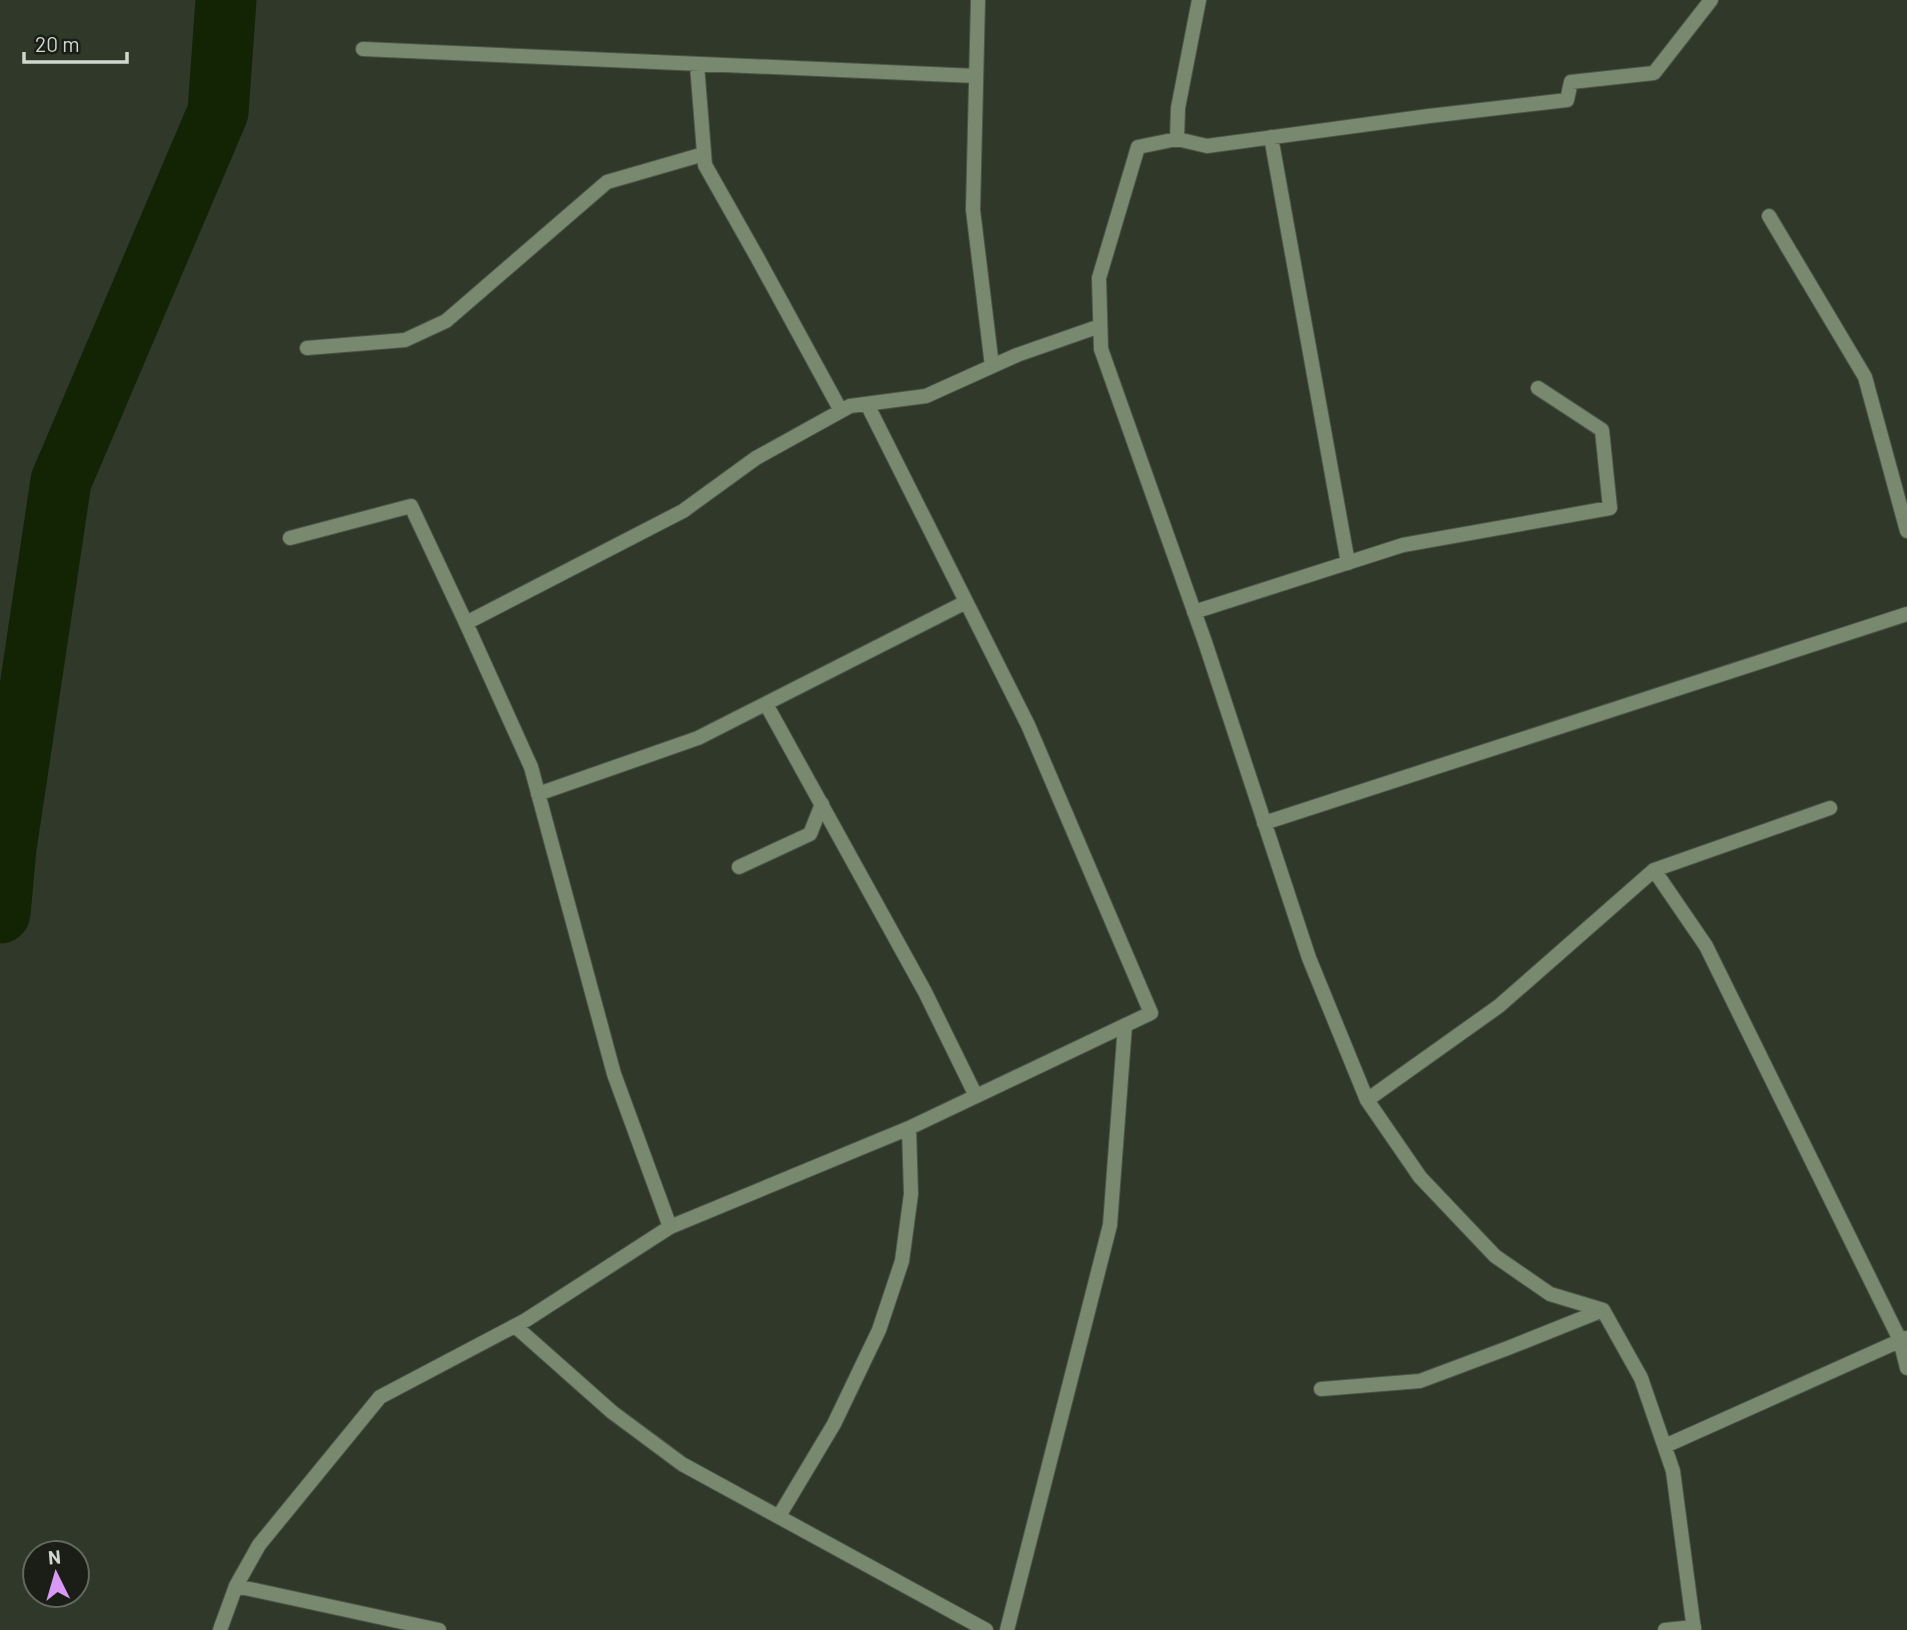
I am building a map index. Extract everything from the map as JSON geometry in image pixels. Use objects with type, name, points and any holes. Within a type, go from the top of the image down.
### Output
[{"type":"street","points":[[978,0],[973,210],[992,366]]},
{"type":"street","points":[[1177,139],[1178,108],[1199,0]]},
{"type":"street","points":[[1665,1630],[1694,1628],[1673,1471],[1641,1378],[1603,1310],[1550,1294],[1495,1256],[1420,1177],[1367,1100],[1309,958],[1194,612],[1101,349],[1099,278],[1138,148],[1177,139],[1207,146],[1567,100],[1571,82],[1654,73],[1711,0]]},
{"type":"street","points":[[363,49],[976,76]]},
{"type":"street","points":[[697,65],[705,165],[841,411]]},
{"type":"street","points":[[1270,137],[1348,563]]},
{"type":"street","points":[[307,348],[405,340],[446,320],[607,182],[704,154]]},
{"type":"street","points":[[1769,216],[1865,377],[1907,531]]},
{"type":"street","points":[[466,624],[683,511],[756,458],[850,406],[926,396],[1017,355],[1101,326]]},
{"type":"street","points":[[1194,612],[1403,545],[1609,508],[1602,430],[1538,388]]},
{"type":"street","points":[[220,1630],[236,1586],[259,1545],[380,1397],[515,1326],[670,1227],[909,1128],[1151,1013],[1028,725],[867,404]]},
{"type":"street","points":[[289,538],[411,506],[531,767],[614,1074],[670,1227]]},
{"type":"street","points":[[538,794],[698,738],[966,602]]},
{"type":"street","points":[[1264,822],[1907,614]]},
{"type":"street","points":[[766,704],[925,992],[976,1096]]},
{"type":"street","points":[[739,867],[810,834],[822,804]]},
{"type":"street","points":[[1367,1100],[1499,1006],[1654,870],[1830,808]]},
{"type":"street","points":[[1654,870],[1706,946],[1903,1339],[1907,1368]]},
{"type":"street","points":[[1007,1630],[1110,1225],[1125,1025]]},
{"type":"street","points":[[779,1516],[834,1424],[879,1330],[902,1261],[911,1194],[909,1128]]},
{"type":"street","points":[[1321,1389],[1420,1381],[1603,1310]]},
{"type":"street","points":[[515,1326],[612,1412],[682,1464],[986,1630]]},
{"type":"street","points":[[1665,1446],[1903,1339]]},
{"type":"street","points":[[236,1586],[439,1630]]},
{"type":"waterway","points":[[0,913],[6,848],[61,481],[218,112],[226,0]]}]
